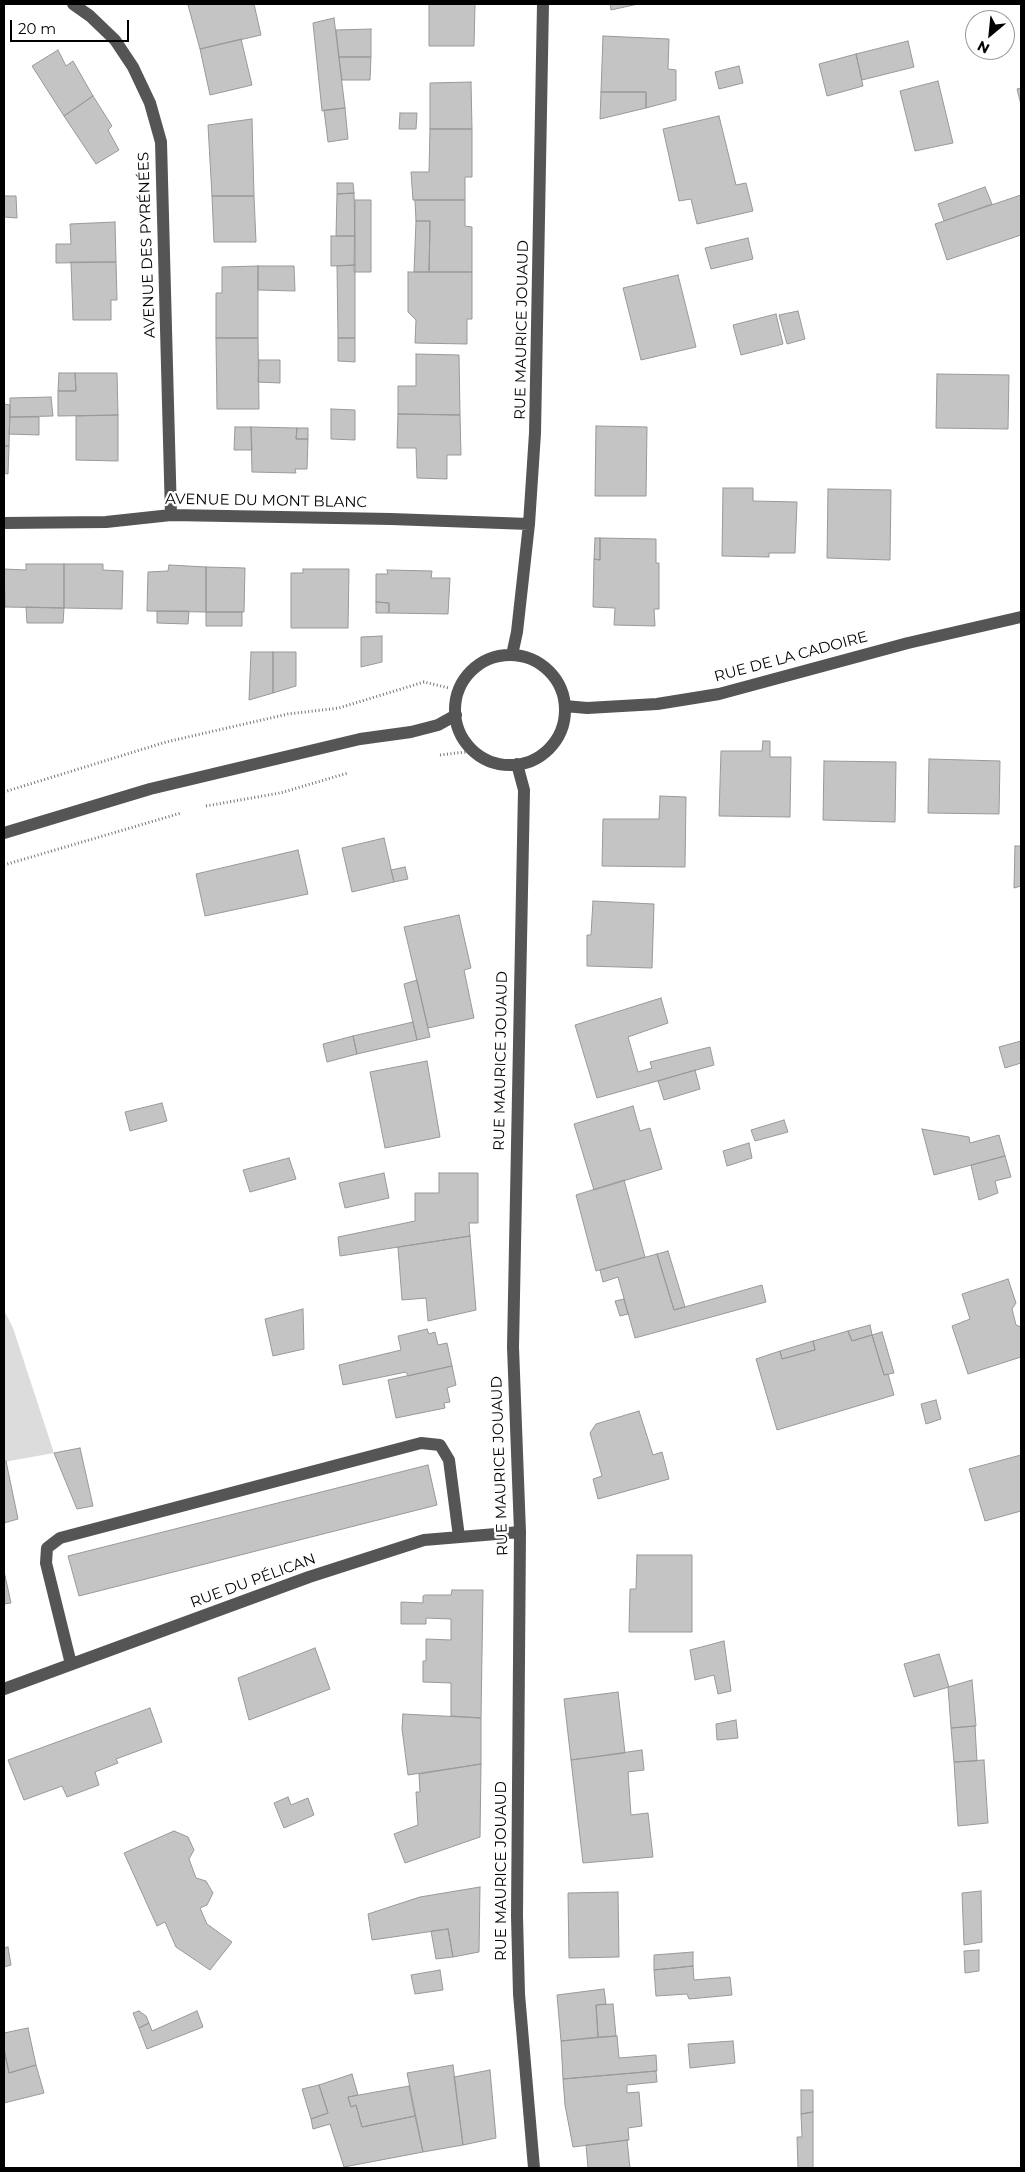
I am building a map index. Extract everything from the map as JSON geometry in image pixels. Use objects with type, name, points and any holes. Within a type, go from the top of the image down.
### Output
[{"type":"street","name":"AVENUE DES PYRÉNÉES","points":[[73,4],[90,16],[115,40],[133,68],[150,103],[161,142],[171,515]]},
{"type":"street","name":"RUE MAURICE JOUAUD","points":[[512,655],[517,632],[529,524],[536,434],[544,4]]},
{"type":"street","name":"AVENUE DU MONT BLANC","points":[[4,523],[106,522],[171,515],[529,524]]},
{"type":"street","name":"RUE DE LA CADOIRE","points":[[565,706],[606,707],[657,704],[719,694],[908,643],[1021,617]]},
{"type":"street","points":[[512,655],[532,659],[548,670],[560,686],[565,706],[562,726],[553,744],[537,758],[517,764],[499,763],[482,757],[474,751],[462,735],[455,706],[464,680],[480,664],[490,658],[512,655]]},
{"type":"street","points":[[4,832],[150,789],[360,739],[411,732],[438,725],[456,715]]},
{"type":"street","name":"RUE MAURICE JOUAUD","points":[[517,764],[524,790],[513,1347],[520,1532],[517,1916],[519,1994],[534,2168]]},
{"type":"street","points":[[71,1664],[46,1563],[47,1548],[60,1538],[421,1443],[440,1446],[449,1460],[459,1537]]},
{"type":"street","name":"RUE DU PÉLICAN","points":[[4,1689],[309,1577],[424,1540],[520,1532]]},
{"type":"path","points":[[4,792],[166,742],[288,714],[339,708],[424,682],[459,690]]},
{"type":"path","points":[[437,755],[474,751]]},
{"type":"path","points":[[203,807],[280,793],[351,772]]},
{"type":"path","points":[[4,865],[184,812]]},
{"type":"shaded area","points":[[4,1310],[13,1328],[54,1453],[4,1462]]},
{"type":"building","points":[[254,4],[261,35],[200,49],[188,5]]},
{"type":"building","points":[[429,4],[475,4],[474,46],[429,46]]},
{"type":"building","points":[[610,4],[638,4],[611,10]]},
{"type":"building","points":[[334,18],[345,108],[322,111],[313,23]]},
{"type":"building","points":[[371,29],[371,57],[339,57],[336,30]]},
{"type":"building","points":[[603,36],[669,39],[668,69],[676,70],[676,100],[646,108],[646,92],[601,92]]},
{"type":"building","points":[[241,39],[252,85],[210,95],[200,49]]},
{"type":"building","points":[[908,41],[914,67],[862,80],[856,54]]},
{"type":"building","points":[[58,50],[66,66],[73,61],[93,96],[64,116],[32,66]]},
{"type":"building","points":[[856,54],[863,86],[827,96],[819,64]]},
{"type":"building","points":[[339,57],[371,57],[370,80],[342,80]]},
{"type":"building","points":[[739,66],[743,83],[719,89],[715,72]]},
{"type":"building","points":[[938,81],[953,143],[915,151],[900,91]]},
{"type":"building","points":[[471,82],[472,129],[430,129],[430,83]]},
{"type":"building","points":[[1021,88],[1021,105],[1017,89]]},
{"type":"building","points":[[601,92],[646,92],[646,108],[600,119]]},
{"type":"building","points":[[93,96],[112,126],[108,130],[119,150],[96,164],[64,116]]},
{"type":"building","points":[[345,108],[348,139],[328,142],[324,110]]},
{"type":"building","points":[[400,113],[417,113],[416,129],[399,129]]},
{"type":"building","points":[[719,116],[736,185],[746,183],[753,211],[697,224],[691,199],[679,201],[663,129]]},
{"type":"building","points":[[252,119],[254,196],[212,196],[208,125]]},
{"type":"building","points":[[430,129],[472,129],[472,177],[465,177],[465,200],[413,200],[411,172],[429,172]]},
{"type":"building","points":[[337,183],[353,183],[354,193],[337,194]]},
{"type":"building","points":[[985,187],[992,204],[944,221],[938,204]]},
{"type":"building","points":[[354,193],[355,236],[336,236],[337,194]]},
{"type":"building","points":[[1021,195],[1021,235],[947,260],[935,224]]},
{"type":"building","points":[[4,196],[16,196],[17,218],[4,217]]},
{"type":"building","points":[[212,196],[254,196],[256,242],[214,242]]},
{"type":"building","points":[[355,200],[371,200],[371,272],[354,272]]},
{"type":"building","points":[[415,200],[465,200],[465,226],[472,227],[472,272],[429,272],[430,221],[416,221]]},
{"type":"building","points":[[416,221],[430,221],[429,272],[414,272]]},
{"type":"building","points":[[115,222],[116,262],[56,263],[56,244],[71,244],[70,224]]},
{"type":"building","points":[[331,236],[355,236],[355,265],[331,266]]},
{"type":"building","points":[[748,238],[753,259],[711,269],[705,248]]},
{"type":"building","points":[[71,262],[116,262],[117,300],[111,300],[111,320],[73,320]]},
{"type":"building","points":[[355,265],[355,338],[338,338],[337,266]]},
{"type":"building","points":[[258,266],[294,266],[295,291],[258,290]]},
{"type":"building","points":[[258,266],[258,338],[216,338],[216,293],[222,293],[222,267]]},
{"type":"building","points":[[408,272],[472,272],[472,319],[467,319],[467,344],[415,343],[416,320],[408,312]]},
{"type":"building","points":[[678,275],[696,347],[641,360],[623,288]]},
{"type":"building","points":[[798,311],[805,339],[787,344],[779,315]]},
{"type":"building","points":[[776,314],[783,344],[741,355],[733,325]]},
{"type":"building","points":[[216,338],[258,338],[259,409],[217,409]]},
{"type":"building","points":[[338,338],[355,338],[355,362],[338,361]]},
{"type":"building","points":[[416,354],[459,355],[460,415],[398,414],[398,386],[416,386]]},
{"type":"building","points":[[259,360],[280,360],[280,383],[258,382]]},
{"type":"building","points":[[59,373],[75,373],[76,391],[58,391]]},
{"type":"building","points":[[75,373],[117,373],[118,415],[58,416],[58,391],[76,391]]},
{"type":"building","points":[[937,374],[1009,375],[1008,429],[936,428]]},
{"type":"building","points":[[51,397],[53,416],[10,417],[10,398]]},
{"type":"building","points":[[4,404],[10,405],[9,446],[4,446]]},
{"type":"building","points":[[331,409],[355,410],[355,440],[331,439]]},
{"type":"building","points":[[398,414],[460,415],[461,455],[447,455],[447,479],[417,478],[416,448],[397,448]]},
{"type":"building","points":[[118,415],[118,461],[76,460],[76,416]]},
{"type":"building","points":[[10,417],[39,417],[39,435],[9,434]]},
{"type":"building","points":[[596,426],[647,427],[646,496],[595,496]]},
{"type":"building","points":[[235,427],[251,427],[252,450],[234,450]]},
{"type":"building","points":[[251,427],[297,428],[296,439],[308,439],[307,469],[295,469],[296,473],[252,472]]},
{"type":"building","points":[[297,428],[308,428],[308,439],[296,439]]},
{"type":"building","points":[[4,446],[9,446],[8,474],[4,473]]},
{"type":"building","points":[[723,488],[753,488],[753,501],[797,502],[795,553],[769,553],[769,557],[722,556]]},
{"type":"building","points":[[828,489],[891,490],[890,560],[827,558]]},
{"type":"building","points":[[595,538],[600,538],[600,560],[594,559]]},
{"type":"building","points":[[600,538],[656,539],[656,563],[659,563],[659,609],[654,609],[655,626],[614,625],[615,608],[593,607],[594,559],[600,560]]},
{"type":"building","points":[[26,564],[64,564],[64,608],[5,607],[4,569],[26,570]]},
{"type":"building","points":[[64,564],[103,564],[103,570],[123,571],[122,609],[64,608]]},
{"type":"building","points":[[169,565],[206,567],[206,612],[147,611],[148,572],[168,571]]},
{"type":"building","points":[[206,567],[245,568],[244,612],[206,612]]},
{"type":"building","points":[[303,569],[349,569],[348,628],[291,628],[291,573],[303,573]]},
{"type":"building","points":[[387,570],[432,571],[431,578],[450,578],[448,614],[389,613],[389,603],[376,602],[376,574],[388,574]]},
{"type":"building","points":[[376,602],[389,603],[389,613],[376,613]]},
{"type":"building","points":[[26,607],[64,608],[63,623],[27,623]]},
{"type":"building","points":[[157,611],[189,611],[188,624],[157,623]]},
{"type":"building","points":[[206,612],[242,612],[242,626],[206,626]]},
{"type":"building","points":[[382,636],[382,662],[361,667],[361,637]]},
{"type":"building","points":[[251,652],[273,652],[273,693],[249,700]]},
{"type":"building","points":[[273,652],[296,652],[296,686],[273,693]]},
{"type":"building","points":[[763,741],[770,741],[770,757],[791,757],[790,817],[719,816],[721,751],[762,751]]},
{"type":"building","points":[[929,759],[1000,761],[999,814],[928,813]]},
{"type":"building","points":[[824,761],[896,762],[895,822],[823,820]]},
{"type":"building","points":[[660,796],[686,797],[685,867],[602,866],[603,819],[659,819]]},
{"type":"building","points":[[384,838],[394,882],[352,892],[342,848]]},
{"type":"building","points":[[1015,846],[1021,846],[1021,886],[1014,888]]},
{"type":"building","points":[[298,850],[308,894],[205,916],[196,874]]},
{"type":"building","points":[[405,867],[408,879],[394,882],[391,870]]},
{"type":"building","points":[[593,901],[654,904],[652,968],[587,966],[587,935],[591,935]]},
{"type":"building","points":[[459,915],[471,968],[464,970],[474,1018],[428,1028],[404,927]]},
{"type":"building","points":[[417,980],[430,1037],[417,1040],[404,984]]},
{"type":"building","points":[[661,998],[668,1023],[628,1037],[638,1072],[652,1068],[650,1062],[710,1047],[714,1065],[597,1098],[575,1025]]},
{"type":"building","points":[[413,1022],[417,1040],[357,1054],[353,1036]]},
{"type":"building","points":[[353,1036],[357,1054],[327,1062],[323,1044]]},
{"type":"building","points":[[1021,1041],[1021,1063],[1005,1068],[999,1047]]},
{"type":"building","points":[[427,1061],[440,1137],[385,1148],[370,1072]]},
{"type":"building","points":[[695,1070],[700,1089],[664,1100],[658,1081]]},
{"type":"building","points":[[162,1103],[167,1121],[130,1131],[125,1112]]},
{"type":"building","points":[[633,1106],[640,1131],[650,1128],[662,1169],[594,1190],[574,1124]]},
{"type":"building","points":[[784,1120],[788,1132],[755,1141],[751,1130]]},
{"type":"building","points":[[922,1129],[969,1137],[970,1143],[999,1135],[1005,1156],[934,1175]]},
{"type":"building","points":[[749,1143],[752,1158],[727,1166],[723,1151]]},
{"type":"building","points":[[1005,1156],[1011,1177],[995,1181],[998,1193],[979,1200],[971,1165]]},
{"type":"building","points":[[289,1158],[296,1179],[250,1192],[243,1170]]},
{"type":"building","points":[[384,1173],[389,1198],[345,1208],[339,1183]]},
{"type":"building","points":[[439,1173],[478,1173],[478,1223],[469,1223],[470,1236],[340,1256],[338,1237],[415,1221],[415,1193],[439,1193]]},
{"type":"building","points":[[624,1180],[645,1257],[596,1271],[576,1195]]},
{"type":"building","points":[[470,1236],[476,1310],[428,1321],[426,1298],[402,1300],[398,1247]]},
{"type":"building","points":[[668,1251],[685,1307],[674,1310],[657,1254]]},
{"type":"building","points":[[657,1254],[674,1310],[762,1285],[766,1302],[635,1338],[618,1277],[603,1282],[600,1270]]},
{"type":"building","points":[[1008,1279],[1016,1303],[1012,1309],[1016,1325],[1021,1327],[1021,1357],[968,1374],[952,1326],[970,1319],[962,1294]]},
{"type":"building","points":[[624,1299],[628,1314],[620,1316],[615,1301]]},
{"type":"building","points":[[303,1309],[304,1349],[273,1356],[265,1319]]},
{"type":"building","points":[[870,1325],[872,1335],[852,1341],[848,1331]]},
{"type":"building","points":[[427,1329],[429,1334],[435,1332],[438,1345],[447,1343],[452,1366],[408,1376],[406,1372],[343,1385],[339,1365],[401,1350],[398,1336]]},
{"type":"building","points":[[848,1331],[852,1341],[872,1335],[884,1375],[888,1374],[894,1395],[777,1430],[756,1359],[780,1351],[782,1359],[815,1350],[813,1341]]},
{"type":"building","points":[[882,1332],[894,1373],[884,1375],[872,1335]]},
{"type":"building","points":[[813,1341],[815,1350],[782,1359],[780,1351]]},
{"type":"building","points":[[452,1366],[456,1385],[447,1388],[450,1402],[444,1403],[445,1408],[396,1418],[388,1380]]},
{"type":"building","points":[[936,1400],[941,1419],[926,1424],[921,1404]]},
{"type":"building","points":[[639,1411],[653,1455],[662,1452],[669,1479],[598,1499],[593,1479],[602,1476],[590,1433],[596,1424]]},
{"type":"building","points":[[80,1448],[93,1506],[77,1509],[54,1453]]},
{"type":"building","points":[[1021,1455],[1021,1511],[985,1521],[969,1469]]},
{"type":"building","points":[[6,1461],[18,1519],[4,1523],[4,1462]]},
{"type":"building","points":[[428,1465],[437,1505],[79,1596],[68,1556]]},
{"type":"building","points":[[637,1555],[692,1555],[692,1632],[629,1632],[630,1589],[636,1589]]},
{"type":"building","points":[[4,1571],[11,1603],[4,1604]]},
{"type":"building","points":[[452,1590],[483,1590],[481,1718],[451,1716],[451,1683],[423,1682],[423,1661],[426,1661],[426,1639],[451,1640],[451,1619],[426,1618],[426,1624],[401,1624],[401,1602],[423,1603],[423,1596],[425,1595],[451,1595]]},
{"type":"building","points":[[724,1641],[731,1691],[718,1694],[714,1675],[695,1680],[690,1650]]},
{"type":"building","points":[[315,1648],[330,1689],[249,1720],[238,1678]]},
{"type":"building","points":[[939,1654],[949,1687],[914,1697],[904,1664]]},
{"type":"building","points":[[972,1680],[976,1726],[951,1728],[948,1687]]},
{"type":"building","points":[[618,1692],[625,1753],[571,1760],[564,1699]]},
{"type":"building","points":[[150,1708],[162,1742],[116,1759],[118,1763],[95,1772],[99,1785],[67,1797],[62,1786],[24,1800],[8,1760]]},
{"type":"building","points":[[403,1714],[481,1718],[481,1764],[408,1775],[402,1729]]},
{"type":"building","points":[[736,1720],[738,1738],[717,1740],[716,1724]]},
{"type":"building","points":[[975,1726],[977,1761],[954,1762],[951,1728]]},
{"type":"building","points":[[642,1750],[644,1770],[628,1772],[631,1815],[648,1813],[653,1857],[583,1863],[571,1760]]},
{"type":"building","points":[[984,1760],[988,1823],[958,1826],[954,1762]]},
{"type":"building","points":[[481,1764],[480,1837],[405,1863],[394,1834],[418,1825],[416,1792],[420,1792],[419,1774]]},
{"type":"building","points":[[288,1797],[291,1805],[308,1798],[314,1815],[284,1828],[274,1803]]},
{"type":"building","points":[[174,1831],[188,1837],[194,1850],[189,1859],[196,1878],[206,1881],[213,1893],[207,1905],[200,1908],[207,1924],[232,1942],[210,1970],[176,1947],[165,1922],[157,1926],[124,1853]]},
{"type":"building","points":[[480,1887],[479,1952],[453,1957],[448,1929],[372,1940],[368,1914],[420,1897]]},
{"type":"building","points":[[981,1891],[982,1942],[964,1945],[962,1893]]},
{"type":"building","points":[[618,1892],[619,1957],[569,1958],[568,1893]]},
{"type":"building","points":[[448,1929],[453,1957],[436,1959],[431,1931]]},
{"type":"building","points":[[8,1947],[11,1965],[4,1967],[4,1948]]},
{"type":"building","points":[[979,1950],[979,1971],[965,1973],[964,1951]]},
{"type":"building","points":[[693,1952],[693,1966],[654,1970],[654,1955]]},
{"type":"building","points":[[693,1966],[694,1980],[730,1977],[732,1995],[689,1999],[687,1994],[656,1996],[654,1970]]},
{"type":"building","points":[[440,1970],[443,1990],[415,1994],[411,1975]]},
{"type":"building","points":[[604,1989],[606,2004],[596,2005],[598,2037],[561,2041],[557,1995]]},
{"type":"building","points":[[613,2004],[616,2036],[598,2037],[596,2005]]},
{"type":"building","points":[[139,2011],[146,2016],[149,2023],[139,2028],[133,2013]]},
{"type":"building","points":[[197,2011],[203,2027],[147,2049],[139,2028],[149,2023],[152,2031]]},
{"type":"building","points":[[28,2028],[36,2065],[9,2073],[4,2049],[4,2033]]},
{"type":"building","points":[[617,2036],[619,2058],[656,2055],[657,2071],[563,2079],[561,2041]]},
{"type":"building","points":[[733,2041],[735,2063],[690,2068],[688,2044]]},
{"type":"building","points":[[4,2049],[9,2073],[36,2065],[44,2093],[4,2103]]},
{"type":"building","points":[[453,2065],[463,2145],[423,2152],[407,2073]]},
{"type":"building","points":[[490,2070],[496,2138],[463,2145],[454,2077]]},
{"type":"building","points":[[656,2071],[657,2082],[627,2085],[627,2093],[639,2092],[642,2126],[628,2128],[629,2140],[573,2147],[565,2105],[563,2079]]},
{"type":"building","points":[[352,2074],[358,2095],[348,2097],[351,2107],[356,2105],[362,2127],[415,2116],[423,2152],[344,2167],[330,2124],[313,2129],[311,2119],[328,2113],[319,2085]]},
{"type":"building","points":[[319,2085],[328,2113],[311,2119],[302,2089]]},
{"type":"building","points":[[409,2086],[415,2116],[362,2127],[356,2105],[351,2107],[348,2097]]},
{"type":"building","points":[[801,2090],[813,2090],[813,2112],[801,2114]]},
{"type":"building","points":[[813,2112],[813,2168],[798,2168],[797,2137],[802,2137],[801,2114]]},
{"type":"building","points":[[627,2140],[630,2168],[588,2168],[586,2145]]}]
